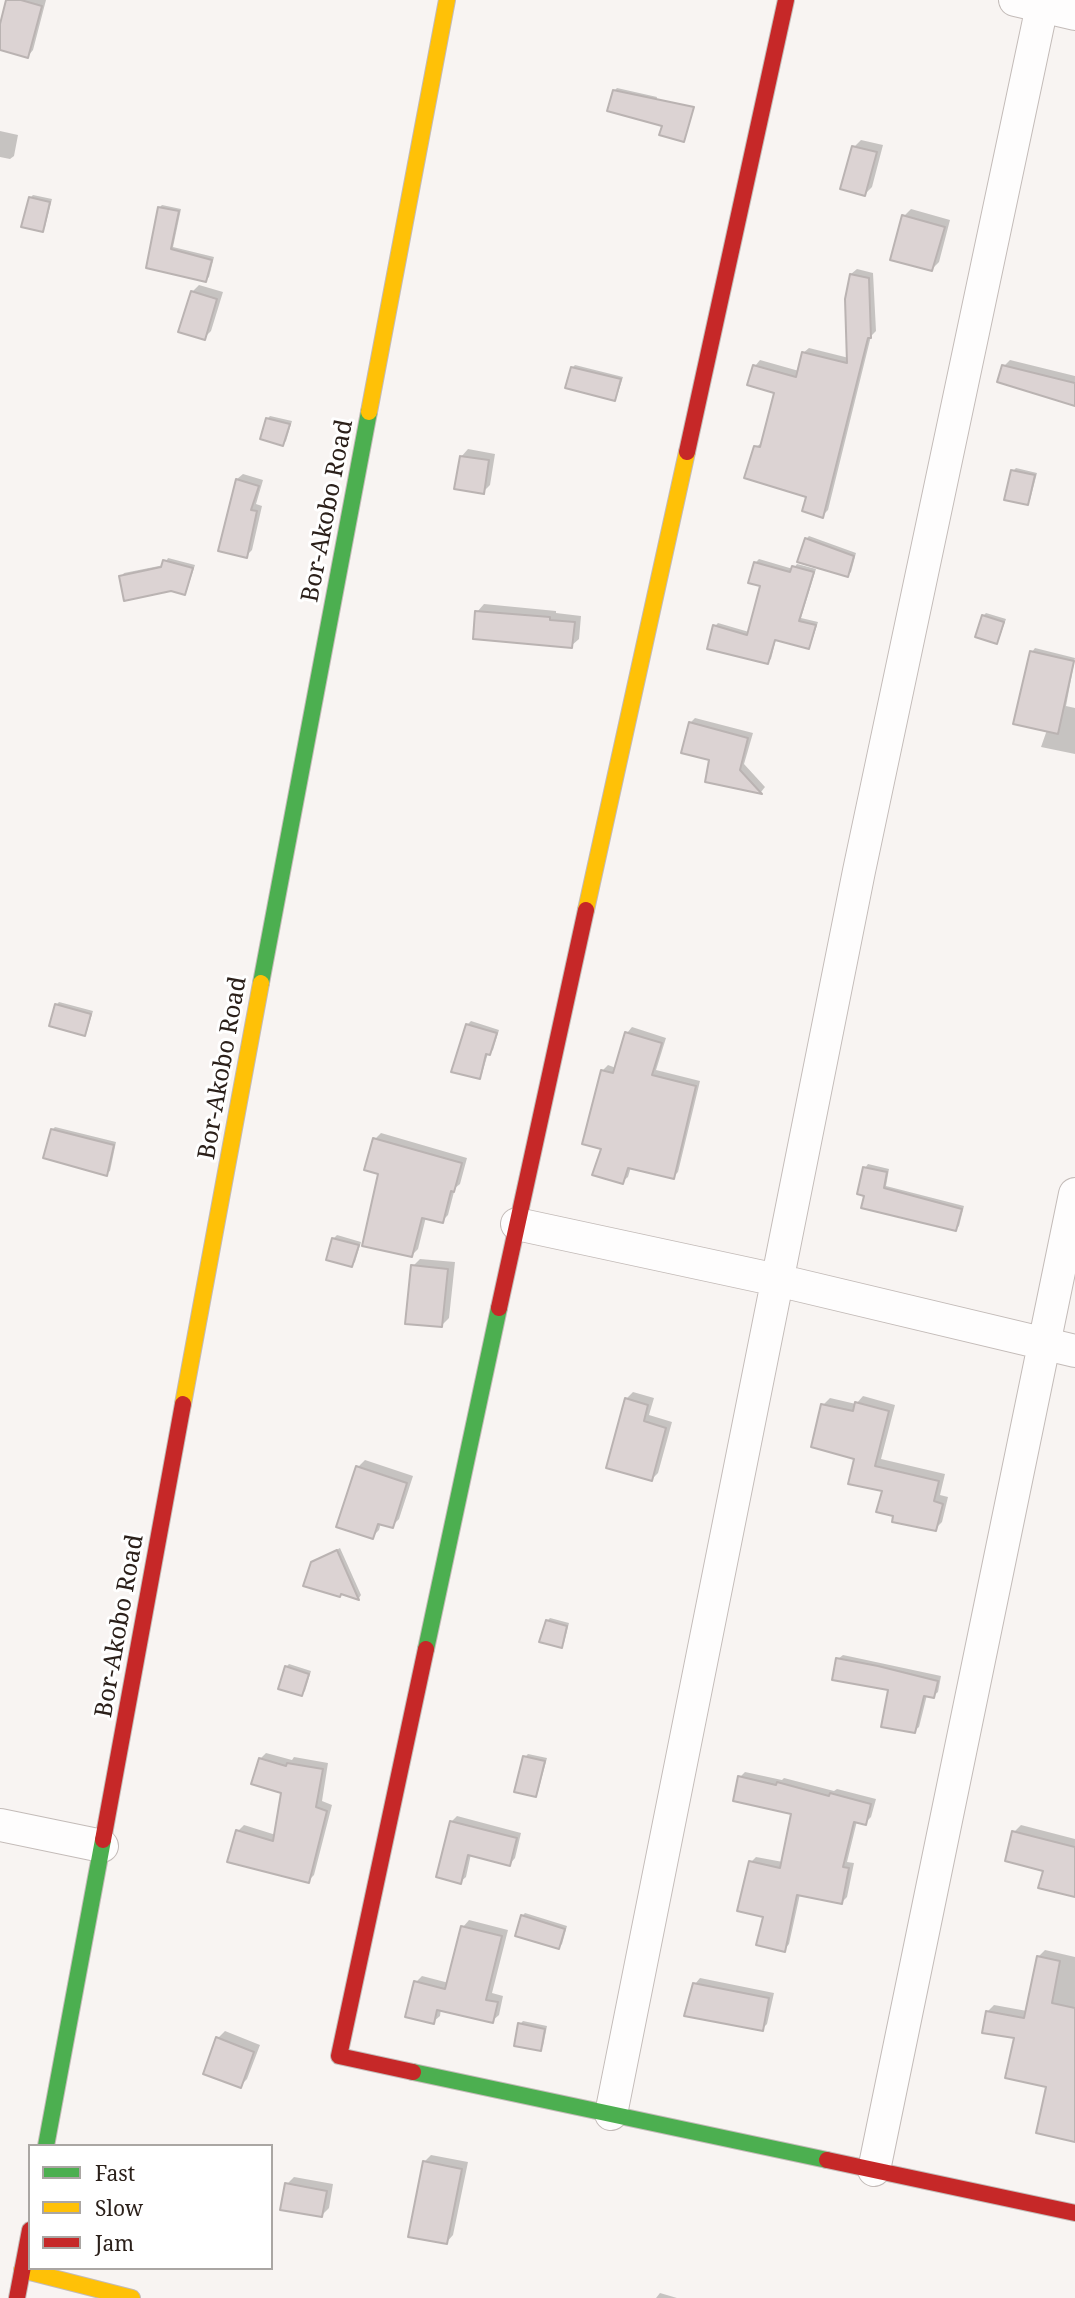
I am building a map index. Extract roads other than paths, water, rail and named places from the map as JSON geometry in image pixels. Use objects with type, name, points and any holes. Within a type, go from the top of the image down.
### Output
[{"type":"street","name":"Bor-Akobo Road","points":[[46,2144],[277,897],[447,0]]},
{"type":"street","points":[[786,0],[517,1224],[339,2056],[1075,2213]]},
{"type":"street","points":[[611,2114],[865,844],[1028,3],[1075,14]]},
{"type":"street","points":[[874,2170],[1075,1194]]},
{"type":"street","points":[[517,1224],[777,1280],[1075,1351]]},
{"type":"street","points":[[0,1825],[102,1846]]},
{"type":"street","points":[[17,2298],[28,2240]]},
{"type":"street","points":[[22,2270],[132,2298]]}]
